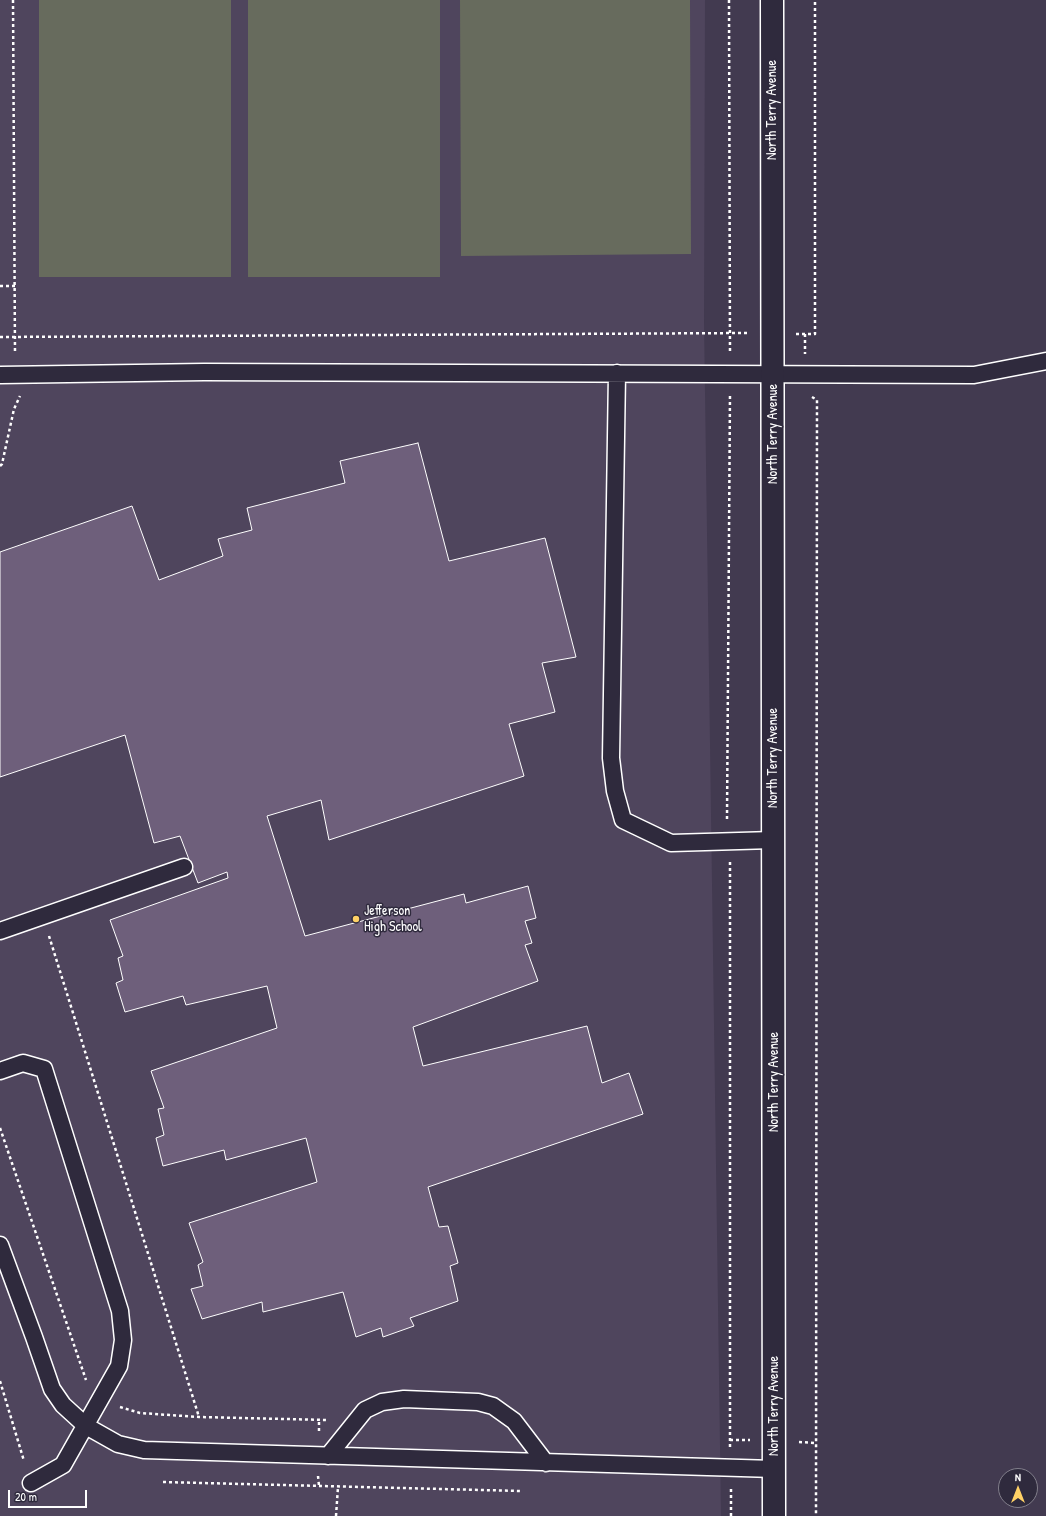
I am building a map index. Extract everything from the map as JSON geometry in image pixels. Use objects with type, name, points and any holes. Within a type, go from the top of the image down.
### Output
[{"type":"street","name":"North Terry Avenue","points":[[772,0],[774,1516]]},
{"type":"lane","points":[[8,375],[204,372],[974,375],[1046,361]]},
{"type":"lane","points":[[617,373],[611,758],[615,791],[623,820],[671,844],[773,840]]},
{"type":"lane","points":[[0,931],[184,867]]},
{"type":"lane","points":[[0,1070],[22,1063],[44,1069],[120,1311],[123,1340],[119,1366],[63,1465],[31,1483]]},
{"type":"lane","points":[[0,1245],[52,1389],[63,1406],[86,1426],[118,1444],[144,1450],[774,1469]]},
{"type":"lane","points":[[328,1456],[364,1410],[382,1402],[404,1399],[478,1402],[493,1406],[514,1421],[546,1463]]},
{"type":"path","points":[[0,466],[2,464],[14,409],[20,397],[8,375],[15,337],[13,0]]},
{"type":"path","points":[[729,0],[730,374],[727,823],[730,863],[730,1516]]},
{"type":"path","points":[[0,337],[730,333],[815,334],[815,0]]},
{"type":"path","points":[[0,286],[14,286]]},
{"type":"path","points":[[805,334],[806,392],[817,400],[816,1516]]},
{"type":"path","points":[[42,916],[199,1417]]},
{"type":"path","points":[[0,1128],[88,1385],[117,1406],[140,1413],[199,1417],[328,1420],[332,1418]]},
{"type":"path","points":[[0,1381],[31,1483]]},
{"type":"path","points":[[722,1447],[730,1448]]},
{"type":"path","points":[[163,1482],[521,1492]]},
{"type":"path","points":[[336,1516],[338,1487]]},
{"type":"shaded area","name":"Jefferson High School","points":[[0,0],[705,0],[704,322],[721,1516],[0,1516]]},
{"type":"green space","points":[[39,0],[231,0],[231,277],[39,277]]},
{"type":"green space","points":[[248,0],[440,0],[440,277],[248,277]]},
{"type":"green space","points":[[460,0],[690,0],[691,254],[461,256]]},
{"type":"building","points":[[418,443],[449,561],[545,538],[576,657],[542,663],[555,712],[509,724],[524,776],[329,840],[321,800],[267,816],[305,936],[464,894],[466,903],[528,886],[536,918],[525,921],[532,943],[525,945],[538,981],[413,1027],[423,1066],[587,1026],[602,1083],[629,1073],[643,1114],[428,1187],[439,1227],[448,1226],[458,1263],[450,1266],[458,1301],[410,1318],[414,1326],[383,1337],[381,1328],[356,1337],[343,1292],[263,1312],[262,1302],[202,1319],[191,1289],[203,1286],[198,1265],[203,1262],[189,1223],[317,1182],[306,1138],[226,1160],[224,1150],[163,1166],[156,1138],[164,1135],[158,1109],[164,1108],[151,1071],[277,1028],[267,986],[186,1005],[183,996],[125,1012],[116,983],[123,980],[118,958],[123,956],[110,920],[228,878],[227,872],[198,883],[180,836],[154,843],[125,735],[0,777],[0,552],[132,506],[159,580],[223,556],[218,539],[252,530],[247,508],[345,483],[340,461]]},
{"type":"place","name":"Jefferson High School","points":[[356,919]]}]
